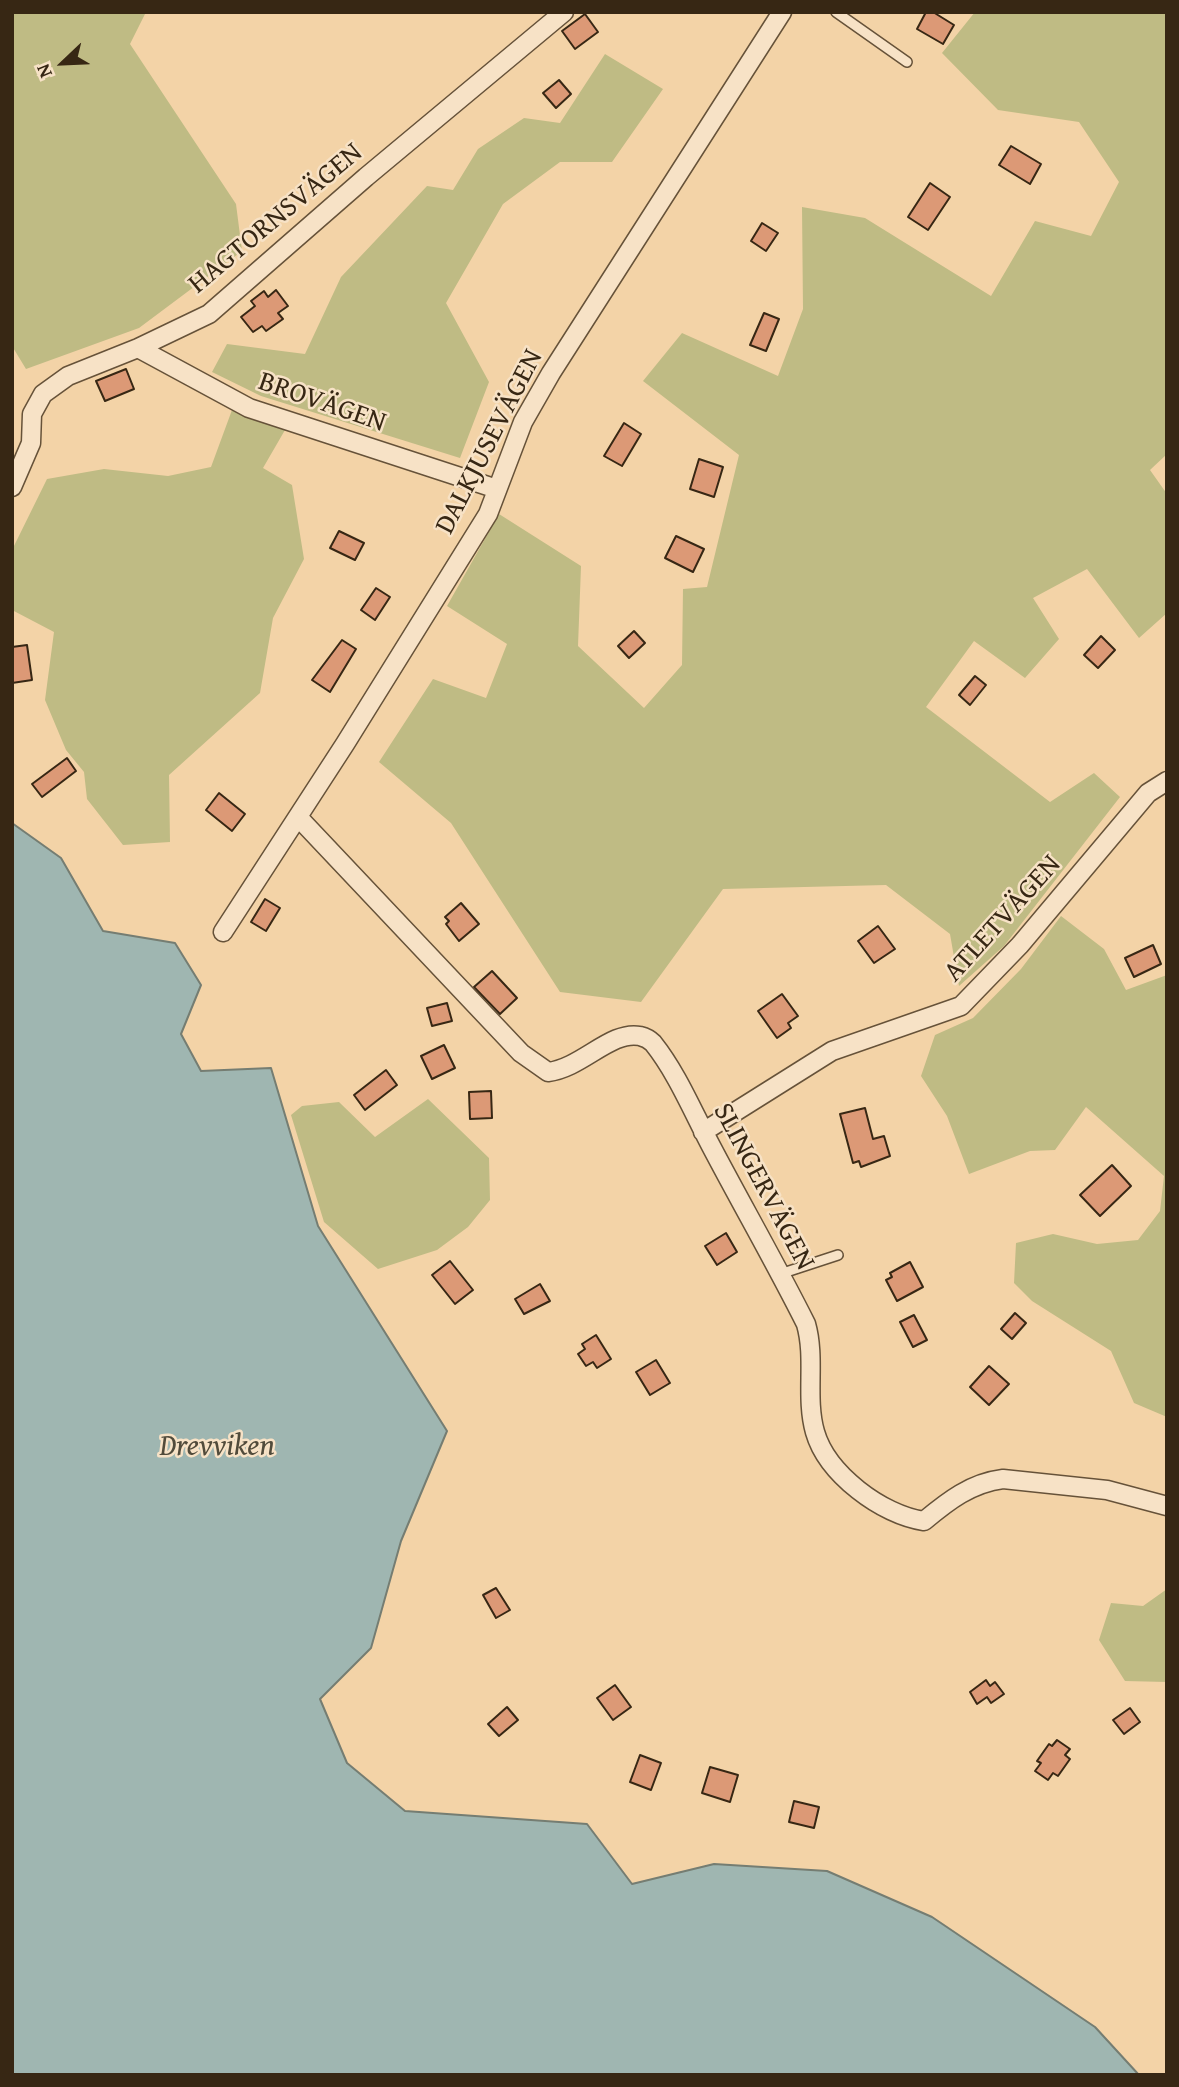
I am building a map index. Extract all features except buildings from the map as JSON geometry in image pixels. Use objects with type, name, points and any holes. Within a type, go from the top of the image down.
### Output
[{"type":"street","name":"HAGTORNSVÄGEN","points":[[12,487],[31,443],[32,414],[43,394],[68,376],[138,348],[209,314],[366,177],[564,12]]},
{"type":"street","name":"DALKJUSEVÄGEN","points":[[223,932],[488,514],[523,422],[551,373],[782,12]]},
{"type":"street","name":"BROVÄGEN","points":[[138,348],[249,408],[497,489]]},
{"type":"street","name":"ATLETVÄGEN","points":[[703,1132],[832,1051],[961,1006],[1020,945],[1148,793],[1167,781]]},
{"type":"street","name":"SLINGERVÄGEN","points":[[298,817],[521,1053],[548,1072],[580,1063],[603,1045],[620,1038],[638,1035],[652,1041],[806,1324],[812,1344],[811,1405],[815,1433],[828,1457],[844,1475],[890,1511],[924,1521],[959,1494],[989,1481],[1003,1479],[1107,1490],[1167,1506]]},
{"type":"lane","points":[[836,12],[907,62]]},
{"type":"lane","points":[[780,1274],[838,1255]]},
{"type":"shaded area","points":[[12,12],[146,12],[130,44],[236,204],[242,251],[139,328],[26,369],[12,346]]},
{"type":"shaded area","points":[[975,12],[1167,12],[1167,454],[1150,470],[1167,494],[1167,613],[1139,638],[1087,569],[1033,598],[1059,639],[1025,678],[974,641],[926,707],[1050,802],[1094,773],[1120,797],[1004,946],[959,986],[950,934],[886,885],[723,889],[641,1002],[560,992],[451,823],[379,762],[433,679],[486,698],[507,644],[447,606],[499,514],[581,566],[578,646],[644,708],[682,665],[683,589],[707,587],[739,455],[643,381],[682,333],[778,376],[803,309],[802,207],[865,218],[991,296],[1035,221],[1091,236],[1119,182],[1079,122],[998,110],[942,53]]},
{"type":"shaded area","points":[[605,54],[663,89],[612,162],[560,162],[503,204],[446,303],[489,382],[460,458],[261,396],[212,372],[227,344],[305,354],[341,277],[427,186],[453,190],[478,149],[524,118],[560,123]]},
{"type":"shaded area","points":[[232,410],[285,430],[263,468],[292,485],[304,559],[273,618],[260,693],[169,775],[170,842],[123,845],[87,799],[84,772],[66,750],[45,700],[54,632],[12,610],[12,550],[47,479],[104,469],[168,476],[211,467]]},
{"type":"shaded area","points":[[1061,916],[1104,949],[1126,990],[1167,975],[1167,1417],[1134,1403],[1111,1351],[1032,1301],[1014,1283],[1016,1243],[1053,1234],[1097,1244],[1138,1240],[1160,1211],[1164,1176],[1086,1107],[1055,1150],[1030,1151],[969,1174],[947,1116],[921,1076],[935,1035],[973,1018],[1021,969]]},
{"type":"shaded area","points":[[428,1099],[489,1158],[490,1200],[468,1227],[437,1250],[378,1269],[324,1222],[291,1115],[302,1106],[339,1102],[375,1137]]},
{"type":"shaded area","points":[[1167,1589],[1167,1682],[1125,1681],[1099,1640],[1111,1603],[1143,1606]]},
{"type":"water","name":"Drevviken","points":[[12,823],[61,858],[103,931],[175,943],[201,985],[181,1034],[201,1071],[271,1068],[318,1226],[447,1431],[401,1541],[371,1648],[320,1699],[347,1763],[405,1811],[587,1824],[632,1884],[714,1864],[827,1871],[932,1917],[1095,2027],[1139,2075],[12,2075]]}]
